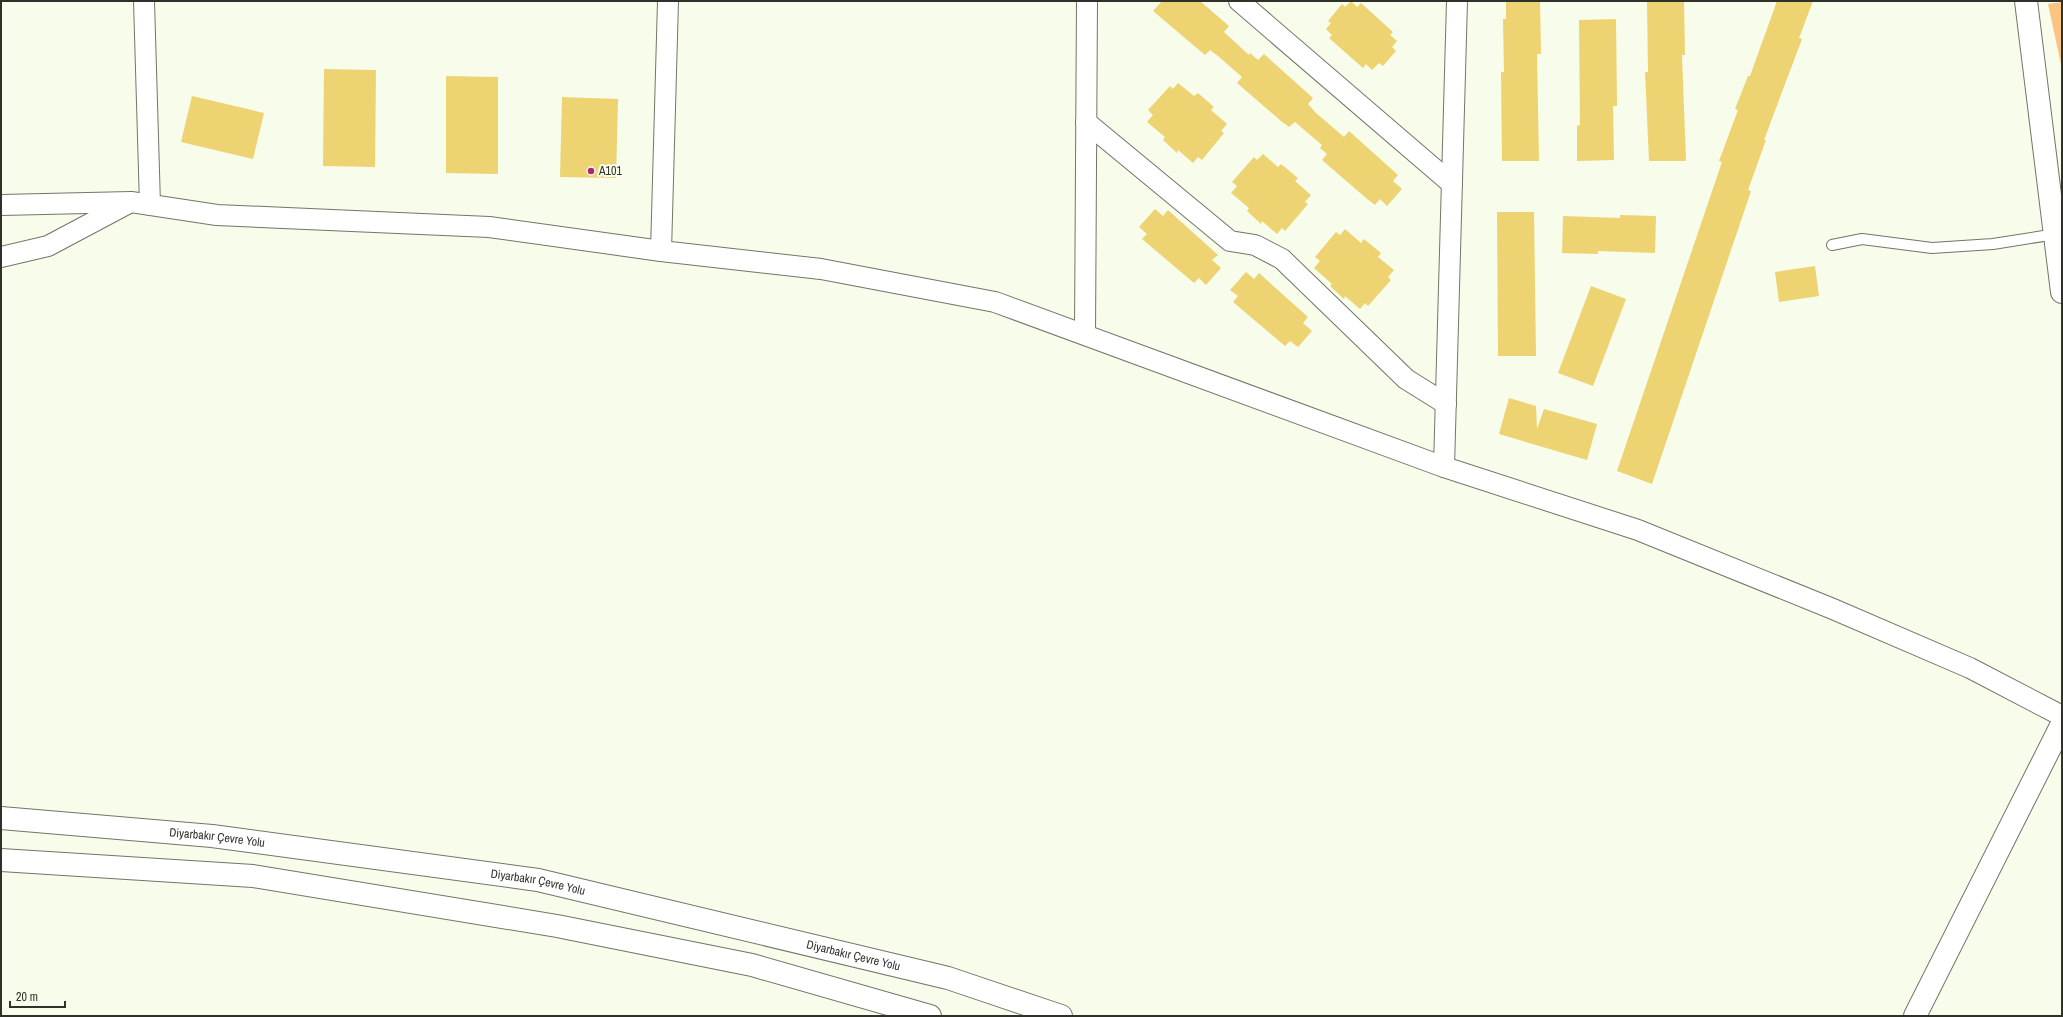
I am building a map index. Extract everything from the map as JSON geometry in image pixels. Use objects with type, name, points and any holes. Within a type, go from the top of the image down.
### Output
[{"type":"main road","points":[[2026,1],[2058,233],[2062,292]]},
{"type":"main road","points":[[1915,1016],[2062,724]]},
{"type":"main road","name":"Diyarbakır Çevre Yolu","points":[[1,818],[212,836],[538,880],[948,978],[1061,1016]]},
{"type":"main road","points":[[1,860],[253,876],[557,926],[752,965],[930,1016]]},
{"type":"street","points":[[140,204],[144,1]]},
{"type":"street","points":[[661,251],[668,1]]},
{"type":"street","points":[[1085,334],[1087,1]]},
{"type":"street","points":[[1239,1],[1452,184]]},
{"type":"street","points":[[1444,467],[1458,1]]},
{"type":"street","points":[[1086,122],[1230,241],[1255,246],[1282,259],[1406,379],[1446,404]]},
{"type":"street","points":[[1,204],[140,204],[217,215],[489,227],[661,251],[821,269],[988,300],[1085,334],[1444,467],[1586,515],[1638,530],[1833,609],[1970,668],[2062,716]]},
{"type":"street","points":[[1,258],[48,246],[140,204]]},
{"type":"lane","points":[[1832,245],[1862,239],[1932,248],[1993,244],[2058,233]]},
{"type":"shaded area","points":[[2062,2],[2062,69],[2048,4]]},
{"type":"building","points":[[1162,1],[1200,1],[1229,26],[1224,32],[1249,55],[1250,53],[1258,60],[1264,54],[1313,98],[1308,104],[1316,113],[1344,137],[1349,131],[1398,175],[1393,181],[1402,189],[1387,206],[1380,199],[1375,205],[1366,198],[1322,160],[1327,154],[1320,148],[1322,145],[1295,122],[1289,127],[1281,121],[1237,83],[1242,77],[1218,56],[1210,50],[1205,55],[1153,11]]},
{"type":"building","points":[[1351,1],[1357,7],[1361,3],[1393,32],[1390,35],[1397,41],[1392,47],[1396,51],[1383,66],[1379,63],[1372,70],[1366,64],[1363,68],[1329,38],[1332,35],[1326,29],[1331,23],[1328,21],[1342,4],[1345,7]]},
{"type":"building","points":[[1506,1],[1540,1],[1541,54],[1537,54],[1539,161],[1502,161],[1501,72],[1504,72],[1503,19],[1506,19]]},
{"type":"building","points":[[1647,1],[1684,1],[1685,55],[1682,55],[1686,161],[1649,161],[1645,72],[1648,72]]},
{"type":"building","points":[[1777,1],[1813,1],[1799,38],[1802,39],[1764,140],[1766,140],[1748,190],[1751,191],[1652,484],[1617,471],[1722,162],[1719,161],[1738,110],[1735,109],[1748,76],[1750,76]]},
{"type":"building","points":[[1616,19],[1617,106],[1613,106],[1614,160],[1577,161],[1577,126],[1580,125],[1579,20]]},
{"type":"building","points":[[324,69],[376,70],[375,167],[323,166]]},
{"type":"building","points":[[446,76],[498,77],[498,174],[446,173]]},
{"type":"building","points":[[1178,83],[1194,96],[1198,93],[1214,107],[1211,110],[1227,124],[1221,131],[1224,133],[1202,160],[1198,157],[1193,163],[1178,150],[1177,153],[1163,140],[1165,137],[1147,122],[1153,115],[1148,110],[1170,86],[1173,89]]},
{"type":"building","points":[[192,96],[264,113],[253,159],[181,142]]},
{"type":"building","points":[[562,97],[618,99],[616,178],[560,177]]},
{"type":"building","points":[[1263,154],[1278,167],[1281,164],[1298,178],[1295,181],[1311,195],[1305,202],[1308,204],[1285,231],[1282,228],[1277,234],[1262,221],[1261,224],[1247,211],[1249,208],[1231,193],[1237,186],[1232,182],[1254,157],[1257,160]]},
{"type":"building","points":[[1155,209],[1163,216],[1168,210],[1218,255],[1212,260],[1221,268],[1206,285],[1199,278],[1194,283],[1142,239],[1147,234],[1139,227]]},
{"type":"building","points":[[1497,212],[1534,212],[1536,356],[1498,356]]},
{"type":"building","points":[[1620,215],[1656,216],[1655,253],[1598,251],[1598,254],[1562,253],[1563,216],[1620,218]]},
{"type":"building","points":[[1345,229],[1361,243],[1364,239],[1381,253],[1378,257],[1394,270],[1388,277],[1391,280],[1368,306],[1365,303],[1360,309],[1345,296],[1344,299],[1330,286],[1332,284],[1314,268],[1320,261],[1315,257],[1336,232],[1340,235]]},
{"type":"building","points":[[1815,266],[1819,296],[1779,302],[1775,272]]},
{"type":"building","points":[[1246,272],[1254,279],[1259,273],[1308,317],[1303,323],[1312,331],[1298,347],[1290,341],[1285,346],[1233,302],[1238,296],[1230,290]]},
{"type":"building","points":[[1591,286],[1626,299],[1593,386],[1558,373]]},
{"type":"building","points":[[1509,398],[1536,406],[1537,429],[1544,409],[1597,424],[1587,460],[1499,434]]},
{"type":"place","name":"A101","points":[[591,171]]}]
